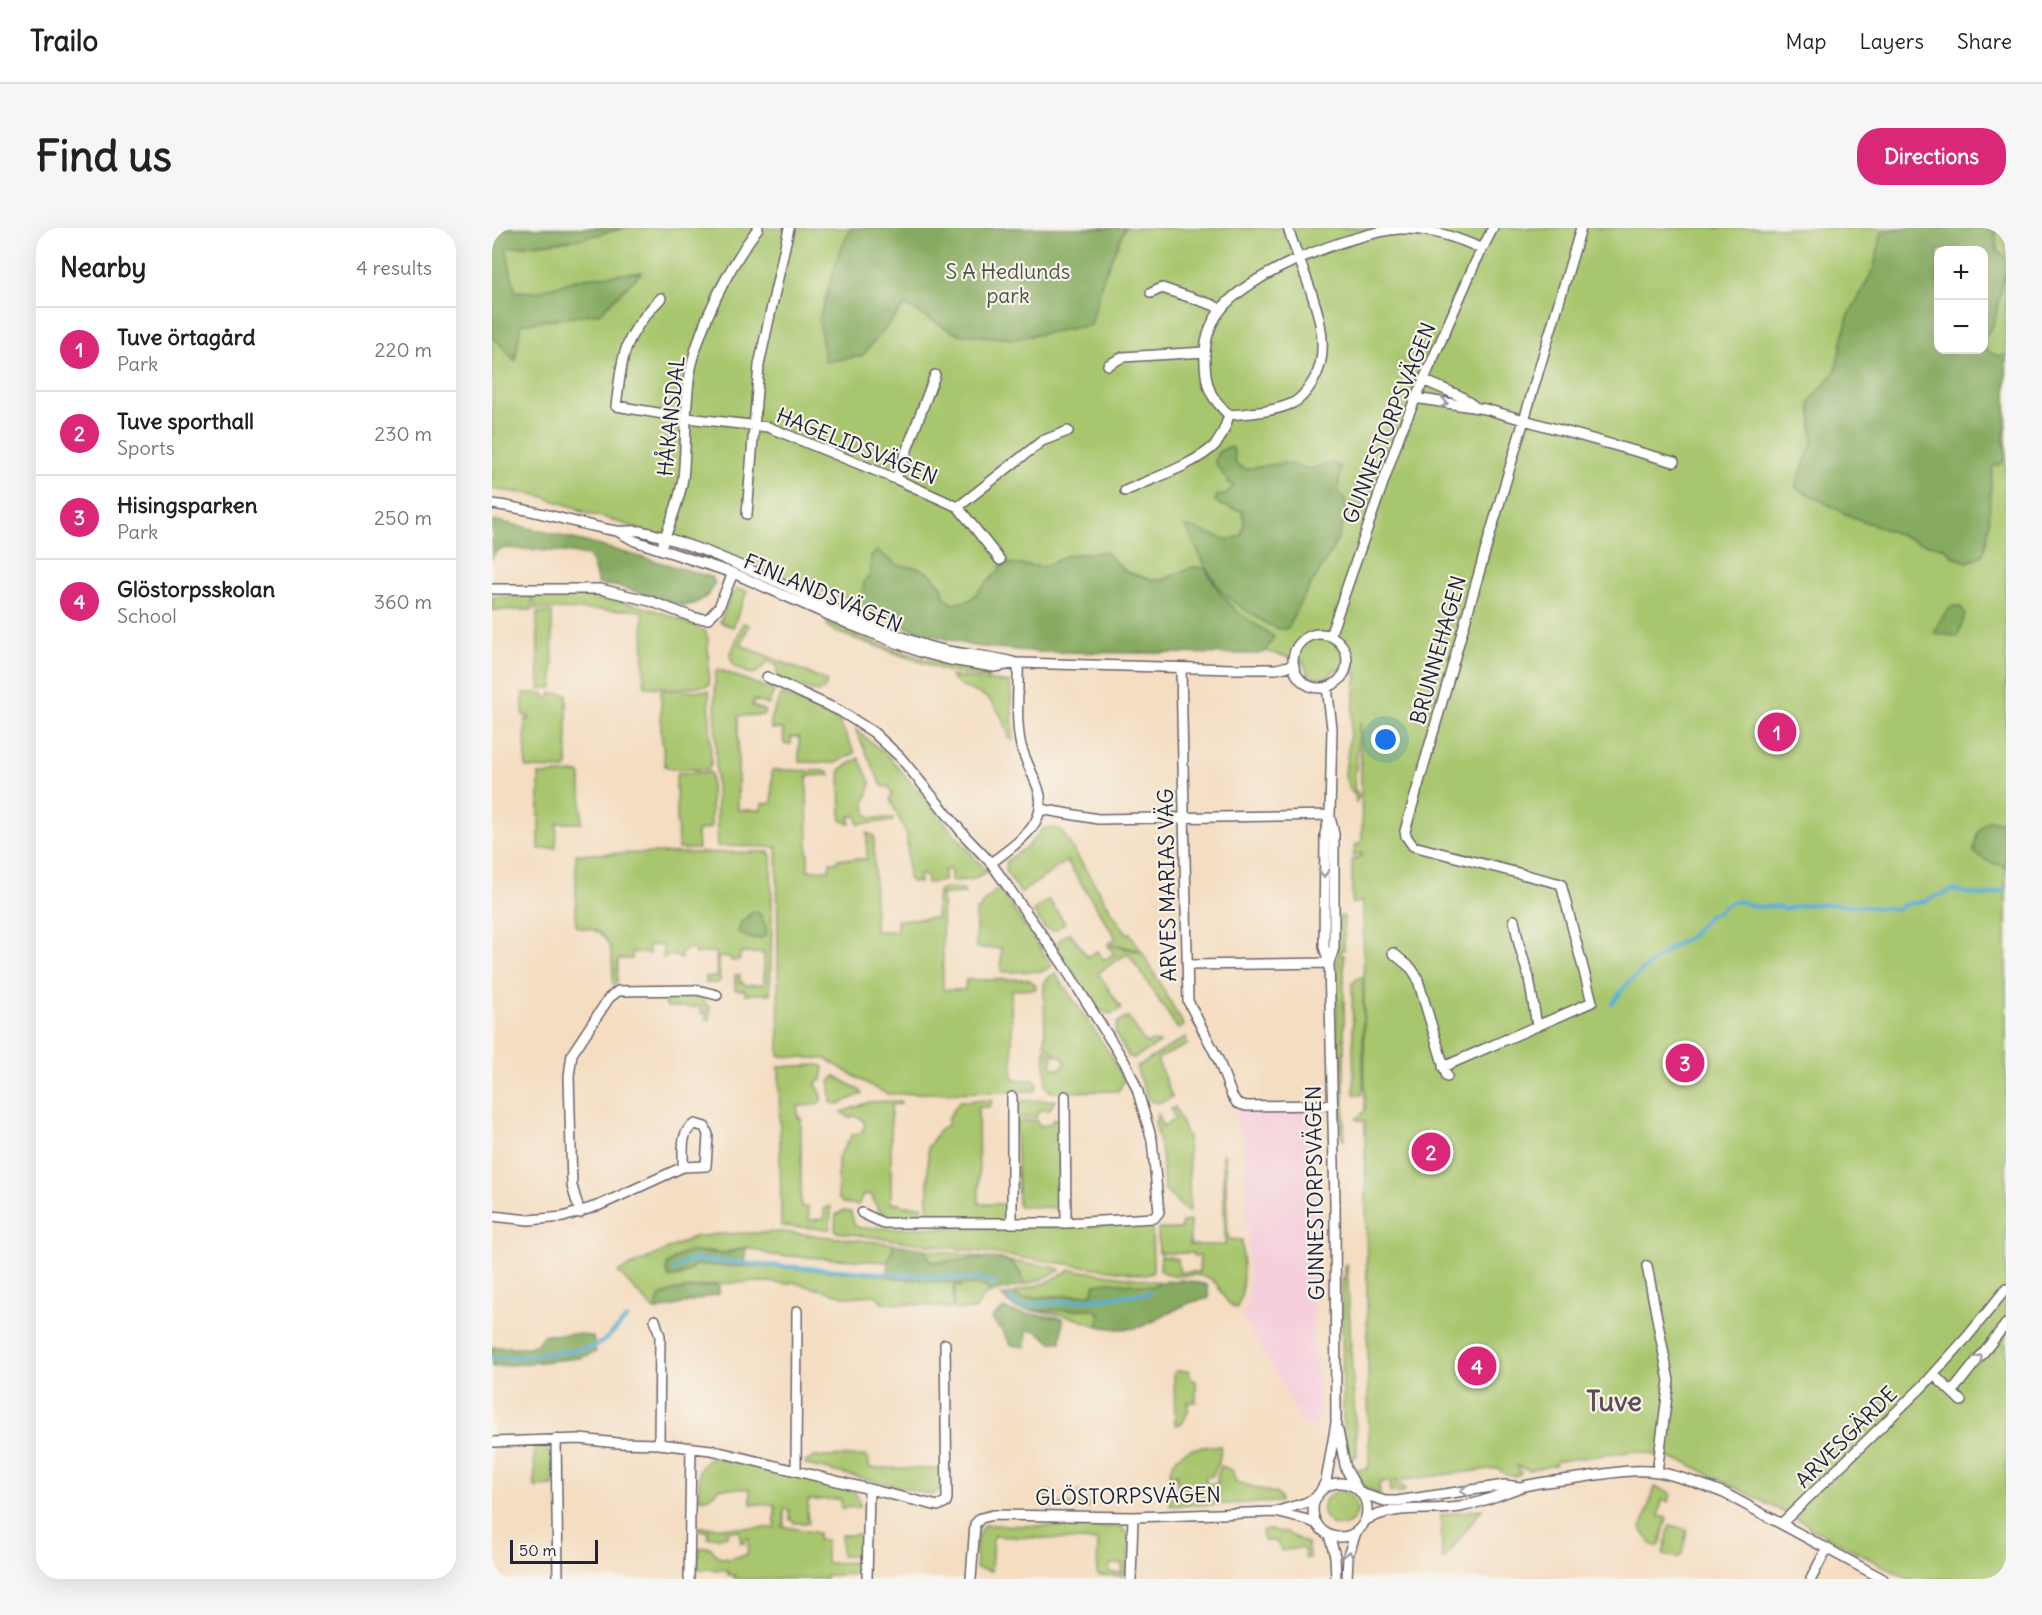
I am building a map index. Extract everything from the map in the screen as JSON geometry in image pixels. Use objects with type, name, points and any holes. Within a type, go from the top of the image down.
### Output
[{"type":"street","name":"HÅKANSDAL","points":[[661,549],[678,501],[683,479],[691,370],[701,333],[718,295],[758,228]]},
{"type":"street","points":[[747,514],[762,351],[789,228]]},
{"type":"street","points":[[1288,228],[1298,259],[1319,314],[1320,362],[1316,378],[1308,390],[1295,402],[1269,411],[1229,414],[1216,402],[1209,390],[1205,352],[1211,325],[1221,310],[1252,284],[1298,259],[1364,235],[1400,229],[1433,230],[1460,238],[1482,249]]},
{"type":"street","name":"GUNNESTORPSVÄGEN","points":[[1330,636],[1396,444],[1493,228]]},
{"type":"street","name":"BRUNNEHAGEN","points":[[1537,1026],[1592,1002],[1561,884],[1413,846],[1405,831],[1581,228]]},
{"type":"street","points":[[1151,292],[1163,289],[1213,305],[1221,310]]},
{"type":"street","name":"HAGELIDSVÄGEN","points":[[661,298],[638,322],[629,339],[624,353],[616,406],[687,418],[768,427],[897,479],[958,507],[1000,560]]},
{"type":"street","points":[[1108,365],[1123,357],[1205,352]]},
{"type":"street","points":[[897,479],[935,375]]},
{"type":"street","points":[[1423,380],[1460,396],[1474,406]]},
{"type":"street","points":[[1415,398],[1459,406],[1474,406],[1674,462]]},
{"type":"street","points":[[1125,491],[1204,455],[1221,436],[1229,414]]},
{"type":"street","points":[[958,507],[1042,441],[1068,431]]},
{"type":"street","name":"FINLANDSVÄGEN","points":[[492,504],[520,507],[619,532],[635,541],[733,573],[851,625],[920,652],[950,660],[994,667],[1018,663],[1276,669],[1294,665]]},
{"type":"street","name":"FINLANDSVÄGEN","points":[[619,532],[638,531],[665,538],[736,564],[851,616],[926,646],[1018,663]]},
{"type":"street","points":[[492,589],[600,589],[650,601],[695,618],[708,619],[719,607],[733,573]]},
{"type":"street","points":[[1315,635],[1330,636],[1337,640],[1344,649],[1347,666],[1339,681],[1327,687],[1317,688],[1306,684],[1298,676],[1294,665],[1294,654],[1304,640],[1315,635]]},
{"type":"street","points":[[990,863],[1022,840],[1037,821],[1040,809],[1039,790],[1019,736],[1018,663]]},
{"type":"street","name":"ARVES MARIAS VÄG","points":[[1181,668],[1188,1001],[1215,1051],[1234,1101],[1246,1106],[1332,1105]]},
{"type":"street","points":[[767,677],[840,711],[873,732],[900,758],[964,836],[990,863],[1062,963],[1122,1057],[1137,1089],[1152,1140],[1158,1216],[1154,1218],[1065,1223],[883,1223],[862,1213]]},
{"type":"street","name":"GUNNESTORPSVÄGEN","points":[[1318,1495],[1326,1481],[1336,1423],[1335,1203],[1329,963],[1334,948],[1334,834],[1330,815],[1332,728],[1327,687]]},
{"type":"street","points":[[1040,809],[1098,819],[1330,815]]},
{"type":"street","points":[[1443,1067],[1537,1026],[1530,978],[1514,920]]},
{"type":"street","points":[[1393,953],[1412,968],[1417,977],[1447,1077]]},
{"type":"street","points":[[1187,964],[1329,963]]},
{"type":"street","points":[[579,1213],[572,1186],[568,1076],[572,1054],[609,998],[618,991],[697,990],[717,995]]},
{"type":"street","points":[[1065,1096],[1065,1223]]},
{"type":"street","points":[[1012,1097],[1012,1223]]},
{"type":"street","points":[[492,1216],[529,1220],[563,1217],[579,1213],[683,1167],[706,1166],[708,1135],[705,1127],[695,1124],[684,1134],[683,1167]]},
{"type":"street","points":[[1647,1266],[1669,1381],[1657,1472]]},
{"type":"street","name":"ARVESGÄRDE","points":[[1782,1523],[1934,1375],[2006,1289]]},
{"type":"street","points":[[796,1471],[797,1311]]},
{"type":"street","points":[[655,1320],[660,1336],[659,1444]]},
{"type":"street","points":[[1952,1392],[2006,1324]]},
{"type":"street","points":[[492,1442],[579,1439],[711,1450],[938,1506],[946,1502],[945,1344]]},
{"type":"street","points":[[1934,1375],[1961,1401]]},
{"type":"street","name":"GUNNESTORPSVÄGEN","points":[[1336,1423],[1346,1469],[1361,1492]]},
{"type":"street","points":[[556,1439],[558,1579]]},
{"type":"street","points":[[689,1579],[691,1448]]},
{"type":"street","points":[[1347,1579],[1348,1556],[1356,1532],[1366,1520],[1376,1515],[1400,1509],[1461,1507],[1522,1487],[1633,1471],[1657,1472],[1724,1493],[1883,1579]]},
{"type":"street","points":[[1336,1579],[1335,1556],[1329,1535],[1317,1524],[1313,1512],[1318,1495],[1326,1487],[1338,1483],[1349,1485],[1385,1501],[1397,1501],[1505,1485],[1522,1487]]},
{"type":"street","points":[[867,1579],[869,1490]]},
{"type":"street","points":[[1361,1492],[1367,1504],[1366,1520]]},
{"type":"street","name":"GLÖSTORPSVÄGEN","points":[[971,1579],[975,1524],[981,1518],[1003,1515],[1133,1517],[1275,1512],[1305,1503],[1318,1495]]},
{"type":"street","name":"GLÖSTORPSVÄGEN","points":[[1275,1512],[1317,1524]]},
{"type":"street","points":[[1131,1579],[1133,1517]]},
{"type":"street","points":[[1329,1535],[1341,1537],[1356,1532]]},
{"type":"street","points":[[1811,1579],[1827,1548]]},
{"type":"shaded area","points":[[1314,1108],[1316,1223],[1313,1225],[1313,1338],[1319,1418],[1316,1425],[1303,1425],[1291,1400],[1241,1315],[1246,1306],[1249,1282],[1243,1139],[1237,1133],[1236,1110]]},
{"type":"green space","points":[[492,228],[2006,228],[2006,1579],[1908,1579],[1685,1462],[1636,1451],[1557,1461],[1555,1465],[1529,1470],[1517,1466],[1521,1472],[1516,1476],[1507,1475],[1498,1468],[1395,1481],[1405,1488],[1404,1492],[1390,1492],[1390,1481],[1379,1483],[1380,1495],[1365,1488],[1352,1471],[1369,1468],[1365,1122],[1356,1119],[1365,1111],[1363,901],[1352,904],[1352,860],[1362,856],[1362,853],[1353,856],[1356,845],[1362,842],[1360,721],[1354,788],[1359,795],[1356,803],[1355,795],[1349,789],[1345,775],[1357,674],[1336,669],[1329,676],[1316,678],[1307,672],[1303,661],[1257,649],[900,617],[606,518],[578,511],[582,510],[538,495],[492,489]]},
{"type":"green space","points":[[492,228],[626,228],[574,240],[506,248],[515,291],[535,292],[584,278],[642,272],[600,313],[521,324],[515,361],[492,335]]},
{"type":"green space","name":"S A Hedlunds park","points":[[851,228],[1125,228],[1103,278],[1091,325],[1014,339],[957,334],[905,305],[862,356],[825,362],[819,320],[839,253]]},
{"type":"green space","points":[[1905,228],[1995,228],[1997,250],[2006,258],[1994,323],[1988,333],[1988,246],[1934,246],[1934,354],[1988,354],[1988,350],[1994,355],[2006,356],[2006,428],[2003,435],[2006,456],[2001,464],[1993,466],[1988,533],[1983,554],[1967,562],[1954,557],[1945,548],[1921,543],[1850,516],[1795,487],[1813,441],[1810,401],[1835,372],[1848,317],[1874,268],[1882,232]]},
{"type":"green space","points":[[1229,447],[1233,448],[1236,464],[1245,469],[1284,463],[1310,469],[1332,463],[1341,467],[1338,490],[1349,508],[1333,548],[1298,606],[1289,627],[1285,629],[1259,619],[1222,592],[1185,526],[1228,540],[1241,536],[1244,523],[1242,511],[1220,505],[1215,500],[1217,496],[1225,495],[1234,486],[1230,484],[1215,463],[1219,452]]},
{"type":"green space","points":[[496,521],[577,540],[711,577],[715,583],[707,596],[696,603],[684,606],[621,587],[598,584],[593,564],[588,556],[566,552],[505,548],[496,551],[492,558],[492,523]]},
{"type":"green space","points":[[877,551],[898,565],[919,568],[931,574],[943,588],[943,595],[953,604],[970,600],[1005,563],[1044,567],[1068,555],[1105,552],[1127,572],[1153,580],[1162,580],[1193,567],[1205,568],[1221,595],[1236,611],[1274,637],[1265,652],[1257,654],[1040,652],[974,646],[919,632],[851,605],[862,593],[865,580],[870,576],[871,556]]},
{"type":"green space","points":[[736,589],[747,591],[733,627],[720,622],[730,596]]},
{"type":"green space","points":[[571,595],[640,606],[674,617],[706,632],[709,685],[682,688],[646,687],[643,612],[535,609],[534,596]]},
{"type":"green space","points":[[532,596],[532,610],[492,610],[492,597]]},
{"type":"green space","points":[[1952,606],[1961,607],[1965,614],[1958,636],[1934,634],[1941,619]]},
{"type":"green space","points":[[552,612],[553,688],[539,688],[537,613]]},
{"type":"green space","points":[[827,622],[918,657],[950,665],[987,669],[989,678],[946,671],[836,632],[828,627]]},
{"type":"green space","points":[[743,623],[749,625],[741,645],[827,681],[824,689],[814,692],[779,678],[777,665],[767,661],[759,671],[752,674],[733,665],[730,656]]},
{"type":"green space","points":[[718,669],[774,691],[768,705],[754,700],[752,706],[765,711],[763,715],[738,716],[738,810],[761,810],[762,804],[772,803],[772,770],[828,771],[830,775],[807,776],[808,870],[829,870],[830,862],[837,862],[838,859],[867,859],[867,833],[874,836],[875,931],[897,931],[897,920],[936,918],[938,891],[944,888],[962,889],[965,893],[942,894],[943,990],[965,990],[966,980],[1028,979],[1035,984],[1036,989],[1011,990],[1013,1080],[1035,1080],[1037,1086],[1035,1091],[888,1094],[826,1059],[779,1056],[777,847],[717,846],[715,675]]},
{"type":"green space","points":[[950,676],[1010,683],[1014,740],[1009,739],[1003,721],[992,702],[960,686]]},
{"type":"green space","points":[[661,690],[709,691],[711,764],[709,769],[671,769],[665,766],[661,732]]},
{"type":"green space","points":[[523,693],[543,693],[546,698],[549,698],[551,693],[567,694],[566,769],[526,768],[525,719],[529,719],[529,716],[523,715]]},
{"type":"green space","points":[[782,694],[838,720],[855,753],[836,763],[799,762],[799,737],[791,737],[791,744],[784,744],[783,729],[771,729],[771,717]]},
{"type":"green space","points":[[855,729],[889,757],[987,872],[971,880],[951,881],[951,870],[944,870],[944,881],[927,883],[926,876],[919,875],[920,883],[910,881],[908,878],[907,835],[890,799],[892,794],[889,787],[882,786]]},
{"type":"green space","points":[[859,758],[871,784],[865,802],[866,814],[872,818],[893,818],[893,821],[858,824],[857,816],[850,816],[850,824],[841,820],[840,770]]},
{"type":"green space","points":[[579,773],[581,776],[582,823],[557,823],[556,848],[539,849],[539,775]]},
{"type":"green space","points":[[711,773],[711,828],[697,831],[698,849],[678,849],[676,775]]},
{"type":"green space","points":[[1989,820],[2006,823],[2006,867],[1987,861],[1974,852],[1977,834]]},
{"type":"green space","points":[[1043,829],[1058,829],[1063,833],[1117,920],[1127,933],[1130,933],[1141,951],[1109,943],[1116,938],[1067,861],[1021,893],[1006,872],[1007,861],[1028,846]]},
{"type":"green space","points":[[769,852],[771,856],[772,916],[770,994],[745,994],[745,990],[735,990],[735,975],[740,975],[740,981],[745,985],[764,984],[764,953],[740,953],[740,960],[731,961],[730,957],[718,957],[720,981],[706,983],[706,977],[717,977],[716,952],[695,954],[694,949],[685,949],[685,952],[681,952],[681,959],[672,956],[663,958],[663,945],[649,945],[649,954],[632,952],[632,959],[618,959],[617,985],[613,984],[611,953],[606,940],[594,930],[576,926],[576,854]]},
{"type":"green space","points":[[999,888],[1052,966],[1043,971],[1001,972],[1001,948],[976,948],[976,910],[979,910]]},
{"type":"green space","points":[[1049,900],[1065,923],[1054,931],[1044,928],[1034,912]]},
{"type":"green space","points":[[754,911],[760,914],[767,930],[765,936],[758,939],[738,932],[741,922]]},
{"type":"green space","points":[[1338,916],[1344,917],[1344,950],[1341,950],[1341,955],[1344,955],[1344,1140],[1340,1110],[1337,1027]]},
{"type":"green space","points":[[1070,932],[1087,957],[1097,951],[1104,960],[1114,954],[1108,945],[1142,952],[1184,1026],[1178,1029],[1128,953],[1098,973],[1121,1008],[1112,1014],[1099,1011],[1057,948],[1059,940]]},
{"type":"green space","points":[[1055,973],[1110,1054],[1124,1081],[1118,1091],[1051,1092],[1046,1087],[1045,1048],[1053,1056],[1051,1064],[1053,1068],[1060,1069],[1065,1063],[1063,1057],[1056,1055],[1045,1044],[1044,985],[1046,980]]},
{"type":"green space","points":[[1363,977],[1363,1089],[1361,1095],[1354,1094],[1352,984],[1358,978]]},
{"type":"green space","points":[[663,994],[697,994],[710,1008],[710,1020],[706,1020],[706,1013],[701,1013],[701,1007],[667,1007]]},
{"type":"green space","points":[[1128,1017],[1146,1044],[1151,1041],[1160,1043],[1134,1058],[1129,1057],[1115,1033],[1117,1023]]},
{"type":"green space","points":[[1186,1037],[1187,1045],[1157,1059],[1172,1097],[1160,1102],[1151,1101],[1148,1099],[1136,1067]]},
{"type":"green space","points":[[818,1065],[824,1067],[822,1080],[815,1083],[821,1093],[821,1102],[817,1105],[798,1106],[798,1118],[801,1118],[801,1207],[808,1207],[809,1220],[824,1219],[824,1208],[831,1207],[830,1229],[781,1226],[779,1067]]},
{"type":"green space","points":[[835,1076],[862,1094],[839,1104],[831,1103],[830,1082]]},
{"type":"green space","points":[[992,1100],[990,1107],[978,1107],[979,1204],[1008,1204],[1010,1221],[949,1222],[949,1218],[943,1218],[943,1215],[928,1217],[928,1147],[941,1128],[948,1125],[948,1118],[960,1101]]},
{"type":"green space","points":[[1056,1100],[1049,1110],[1041,1110],[1036,1117],[1017,1118],[1016,1107],[1020,1101]]},
{"type":"green space","points":[[900,1101],[901,1104],[891,1105],[891,1203],[901,1203],[902,1206],[922,1206],[922,1222],[891,1219],[881,1212],[870,1194],[863,1195],[858,1205],[843,1203],[838,1198],[838,1157],[853,1134],[861,1133],[865,1125],[861,1118],[853,1116],[849,1118],[842,1112],[869,1102]]},
{"type":"green space","points":[[1175,1107],[1188,1138],[1190,1212],[1186,1211],[1164,1189],[1162,1157],[1155,1122],[1158,1114],[1162,1126],[1175,1120],[1171,1109]]},
{"type":"green space","points":[[1054,1119],[1062,1119],[1062,1208],[1018,1206],[1016,1122],[1036,1120],[1043,1126],[1051,1124]]},
{"type":"green space","points":[[1223,1154],[1225,1157],[1228,1239],[1242,1240],[1242,1286],[1236,1308],[1207,1277],[1201,1275],[1176,1276],[1165,1274],[1160,1270],[1161,1256],[1178,1259],[1179,1272],[1199,1272],[1200,1256],[1194,1256],[1193,1253],[1159,1253],[1158,1229],[1181,1229],[1182,1222],[1190,1221],[1190,1245],[1225,1245]]},
{"type":"green space","points":[[843,1211],[851,1212],[854,1225],[860,1228],[1069,1227],[1149,1223],[1152,1224],[1153,1270],[1152,1273],[1146,1275],[837,1232],[835,1229],[836,1215]]},
{"type":"green space","points":[[783,1232],[894,1244],[888,1262],[771,1255],[746,1247],[724,1253],[710,1251],[683,1253],[669,1277],[680,1276],[693,1265],[774,1267],[873,1274],[981,1286],[987,1288],[990,1293],[984,1296],[975,1310],[954,1309],[955,1287],[963,1287],[954,1285],[952,1309],[882,1303],[877,1296],[873,1295],[848,1297],[792,1282],[787,1284],[741,1282],[687,1288],[660,1296],[655,1311],[618,1272],[694,1237]]},
{"type":"green space","points":[[894,1244],[925,1249],[931,1262],[993,1258],[1008,1261],[1019,1271],[1024,1285],[990,1293],[987,1288],[981,1286],[888,1277],[888,1262]]},
{"type":"green space","points":[[746,1247],[744,1266],[694,1265],[686,1273],[673,1277],[669,1277],[666,1270],[668,1264],[682,1254],[689,1252],[727,1253]]},
{"type":"green space","points":[[925,1249],[991,1259],[930,1262]]},
{"type":"green space","points":[[1009,1261],[1060,1270],[1024,1285],[1021,1273]]},
{"type":"green space","points":[[1345,1264],[1347,1264],[1351,1347],[1349,1351],[1351,1351],[1357,1450],[1357,1456],[1352,1458],[1347,1456],[1343,1431],[1342,1279],[1345,1279]]},
{"type":"green space","points":[[1069,1270],[1162,1282],[1152,1286],[1095,1284],[1092,1294],[1024,1298],[1013,1294],[1048,1282]]},
{"type":"green space","points":[[1183,1280],[1207,1285],[1209,1298],[1190,1303],[1145,1325],[1126,1329],[1098,1326],[1100,1314],[1095,1309],[1034,1311],[1015,1308],[1001,1296],[1013,1294],[1025,1298],[1092,1294],[1095,1284],[1109,1282],[1152,1286],[1162,1282]]},
{"type":"green space","points":[[719,1285],[719,1294],[655,1311],[660,1296],[672,1291]]},
{"type":"green space","points":[[1004,1308],[1011,1312],[1063,1318],[1061,1342],[1051,1342],[1037,1331],[1027,1330],[1026,1347],[1011,1345],[991,1319]]},
{"type":"green space","points":[[1095,1309],[1100,1314],[1098,1326],[1065,1315],[1034,1311]]},
{"type":"green space","points":[[580,1334],[593,1337],[596,1352],[579,1358],[492,1367],[492,1347],[529,1347],[537,1344],[543,1335]]},
{"type":"green space","points":[[1189,1371],[1191,1379],[1196,1381],[1196,1402],[1188,1402],[1188,1411],[1182,1424],[1175,1425],[1174,1373]]},
{"type":"green space","points":[[534,1446],[546,1448],[554,1459],[553,1486],[535,1487]]},
{"type":"green space","points":[[1221,1446],[1219,1463],[1212,1476],[1205,1477],[1207,1484],[1218,1483],[1217,1476],[1221,1466],[1232,1470],[1236,1482],[1277,1494],[1280,1502],[1170,1506],[1170,1497],[1177,1492],[1177,1474],[1169,1479],[1171,1469],[1180,1455],[1195,1448]]},
{"type":"green space","points":[[866,1456],[870,1468],[942,1469],[942,1488],[933,1495],[807,1465],[805,1462],[815,1457]]},
{"type":"green space","points":[[710,1457],[840,1486],[855,1492],[861,1507],[841,1508],[841,1499],[808,1500],[809,1523],[794,1523],[790,1520],[789,1510],[784,1509],[784,1524],[781,1526],[818,1533],[818,1540],[826,1540],[826,1563],[861,1562],[861,1574],[826,1575],[826,1579],[743,1579],[728,1575],[728,1570],[697,1569],[699,1548],[710,1547],[718,1557],[729,1559],[746,1555],[749,1538],[745,1538],[745,1543],[741,1543],[739,1531],[727,1531],[727,1536],[708,1538],[708,1531],[699,1531],[698,1527],[775,1528],[775,1505],[751,1504],[750,1489],[719,1488],[709,1498],[699,1498],[699,1471]]},
{"type":"green space","points":[[1655,1487],[1671,1493],[1669,1502],[1662,1500],[1659,1516],[1667,1518],[1660,1545],[1657,1547],[1652,1545],[1641,1529]]},
{"type":"green space","points":[[1047,1491],[1055,1493],[1055,1504],[1077,1504],[1077,1493],[1080,1491],[1090,1507],[1045,1507],[1041,1504],[1041,1498]]},
{"type":"green space","points":[[1340,1492],[1352,1497],[1357,1509],[1352,1521],[1340,1526],[1328,1521],[1323,1509],[1328,1497]]},
{"type":"green space","points":[[1482,1509],[1445,1558],[1442,1559],[1441,1515]]},
{"type":"green space","points":[[985,1525],[1121,1527],[1129,1535],[1127,1575],[1119,1576],[1119,1572],[1122,1572],[1122,1564],[1110,1564],[1109,1572],[1116,1573],[1116,1576],[1097,1575],[1098,1541],[993,1536],[991,1571],[976,1568],[977,1539]]},
{"type":"green space","points":[[1670,1525],[1687,1530],[1682,1554],[1678,1558],[1663,1554]]},
{"type":"green space","points":[[1266,1530],[1288,1534],[1307,1544],[1310,1558],[1305,1558],[1304,1550],[1300,1548],[1282,1551],[1276,1541],[1264,1541],[1262,1532]]},
{"type":"green space","points":[[841,1535],[860,1535],[861,1556],[841,1556]]},
{"type":"waterway","points":[[1612,1004],[1625,986],[1639,973],[1673,946],[1691,936],[1710,914],[1717,913],[1732,902],[1739,901],[1754,907],[1775,906],[1785,909],[1824,904],[1898,910],[1903,905],[1926,901],[1952,890],[1984,896],[2006,890]]},
{"type":"waterway","points":[[675,1270],[685,1262],[696,1260],[984,1280],[995,1284]]},
{"type":"waterway","points":[[1009,1298],[1015,1304],[1023,1306],[1150,1293]]},
{"type":"waterway","points":[[492,1359],[591,1348],[604,1341],[627,1318]]},
{"type":"place","name":"Tuve örtagård","points":[[1777,732]]},
{"type":"place","name":"Hisingsparken","points":[[1685,1063]]},
{"type":"place","name":"Tuve sporthall","points":[[1431,1152]]},
{"type":"place","name":"Glöstorpsskolan","points":[[1477,1366]]},
{"type":"district","name":"Tuve","points":[[1614,1401]]}]
